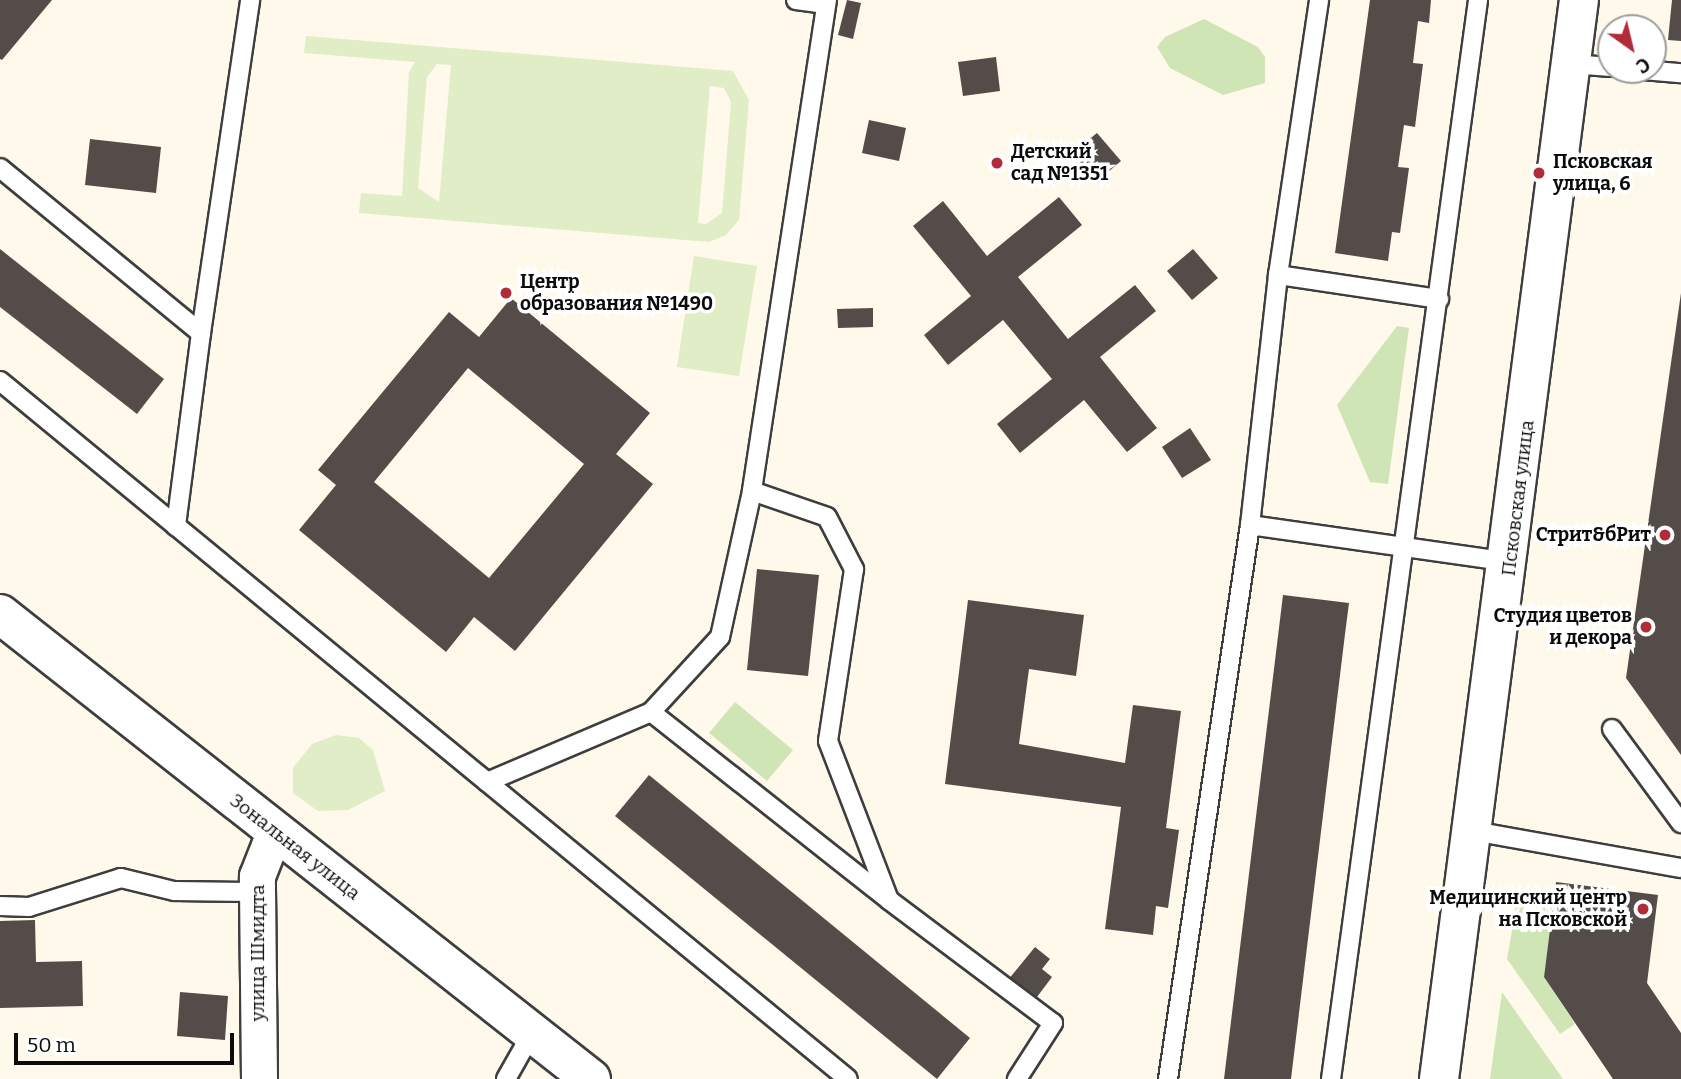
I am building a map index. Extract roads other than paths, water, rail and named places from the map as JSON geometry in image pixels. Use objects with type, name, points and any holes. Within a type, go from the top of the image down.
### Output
[{"type":"street","name":"Псковская улица","points":[[1439,1079],[1510,562],[1579,0]]},
{"type":"street","name":"Зональная улица","points":[[0,614],[591,1079]]},
{"type":"street","name":"улица Шмидта","points":[[259,1079],[258,892],[262,855],[275,830]]},
{"type":"lane","points":[[176,526],[201,333],[250,0]]},
{"type":"lane","points":[[487,782],[651,712],[720,637],[752,491],[827,2],[796,0]]},
{"type":"lane","points":[[1168,1079],[1250,525],[1278,275],[1319,0]]},
{"type":"lane","points":[[1331,1079],[1406,547],[1478,0]]},
{"type":"lane","points":[[1571,64],[1597,66]]},
{"type":"lane","points":[[0,167],[201,333]]},
{"type":"lane","points":[[1278,275],[1439,299]]},
{"type":"lane","points":[[0,381],[848,1079]]},
{"type":"lane","points":[[752,491],[827,517],[854,569],[828,741],[890,900]]},
{"type":"lane","points":[[1250,525],[1510,562]]},
{"type":"lane","points":[[651,712],[890,900],[1053,1023],[1017,1079]]},
{"type":"lane","points":[[1612,729],[1681,823]]},
{"type":"lane","points":[[1474,831],[1681,868]]},
{"type":"lane","points":[[0,906],[29,907],[121,878],[174,891],[258,892]]},
{"type":"lane","points":[[506,1079],[532,1033]]},
{"type":"place","name":"Детский сад №1351","points":[[997,163]]},
{"type":"place","name":"Псковская улица, 6","points":[[1539,173]]},
{"type":"place","name":"Центр образования №1490","points":[[506,293]]},
{"type":"place","name":"Стрит&бРит","points":[[1665,535]]},
{"type":"place","name":"Студия цветов и декора","points":[[1646,627]]},
{"type":"place","name":"Медицинский центр на Псковской","points":[[1643,909]]}]
